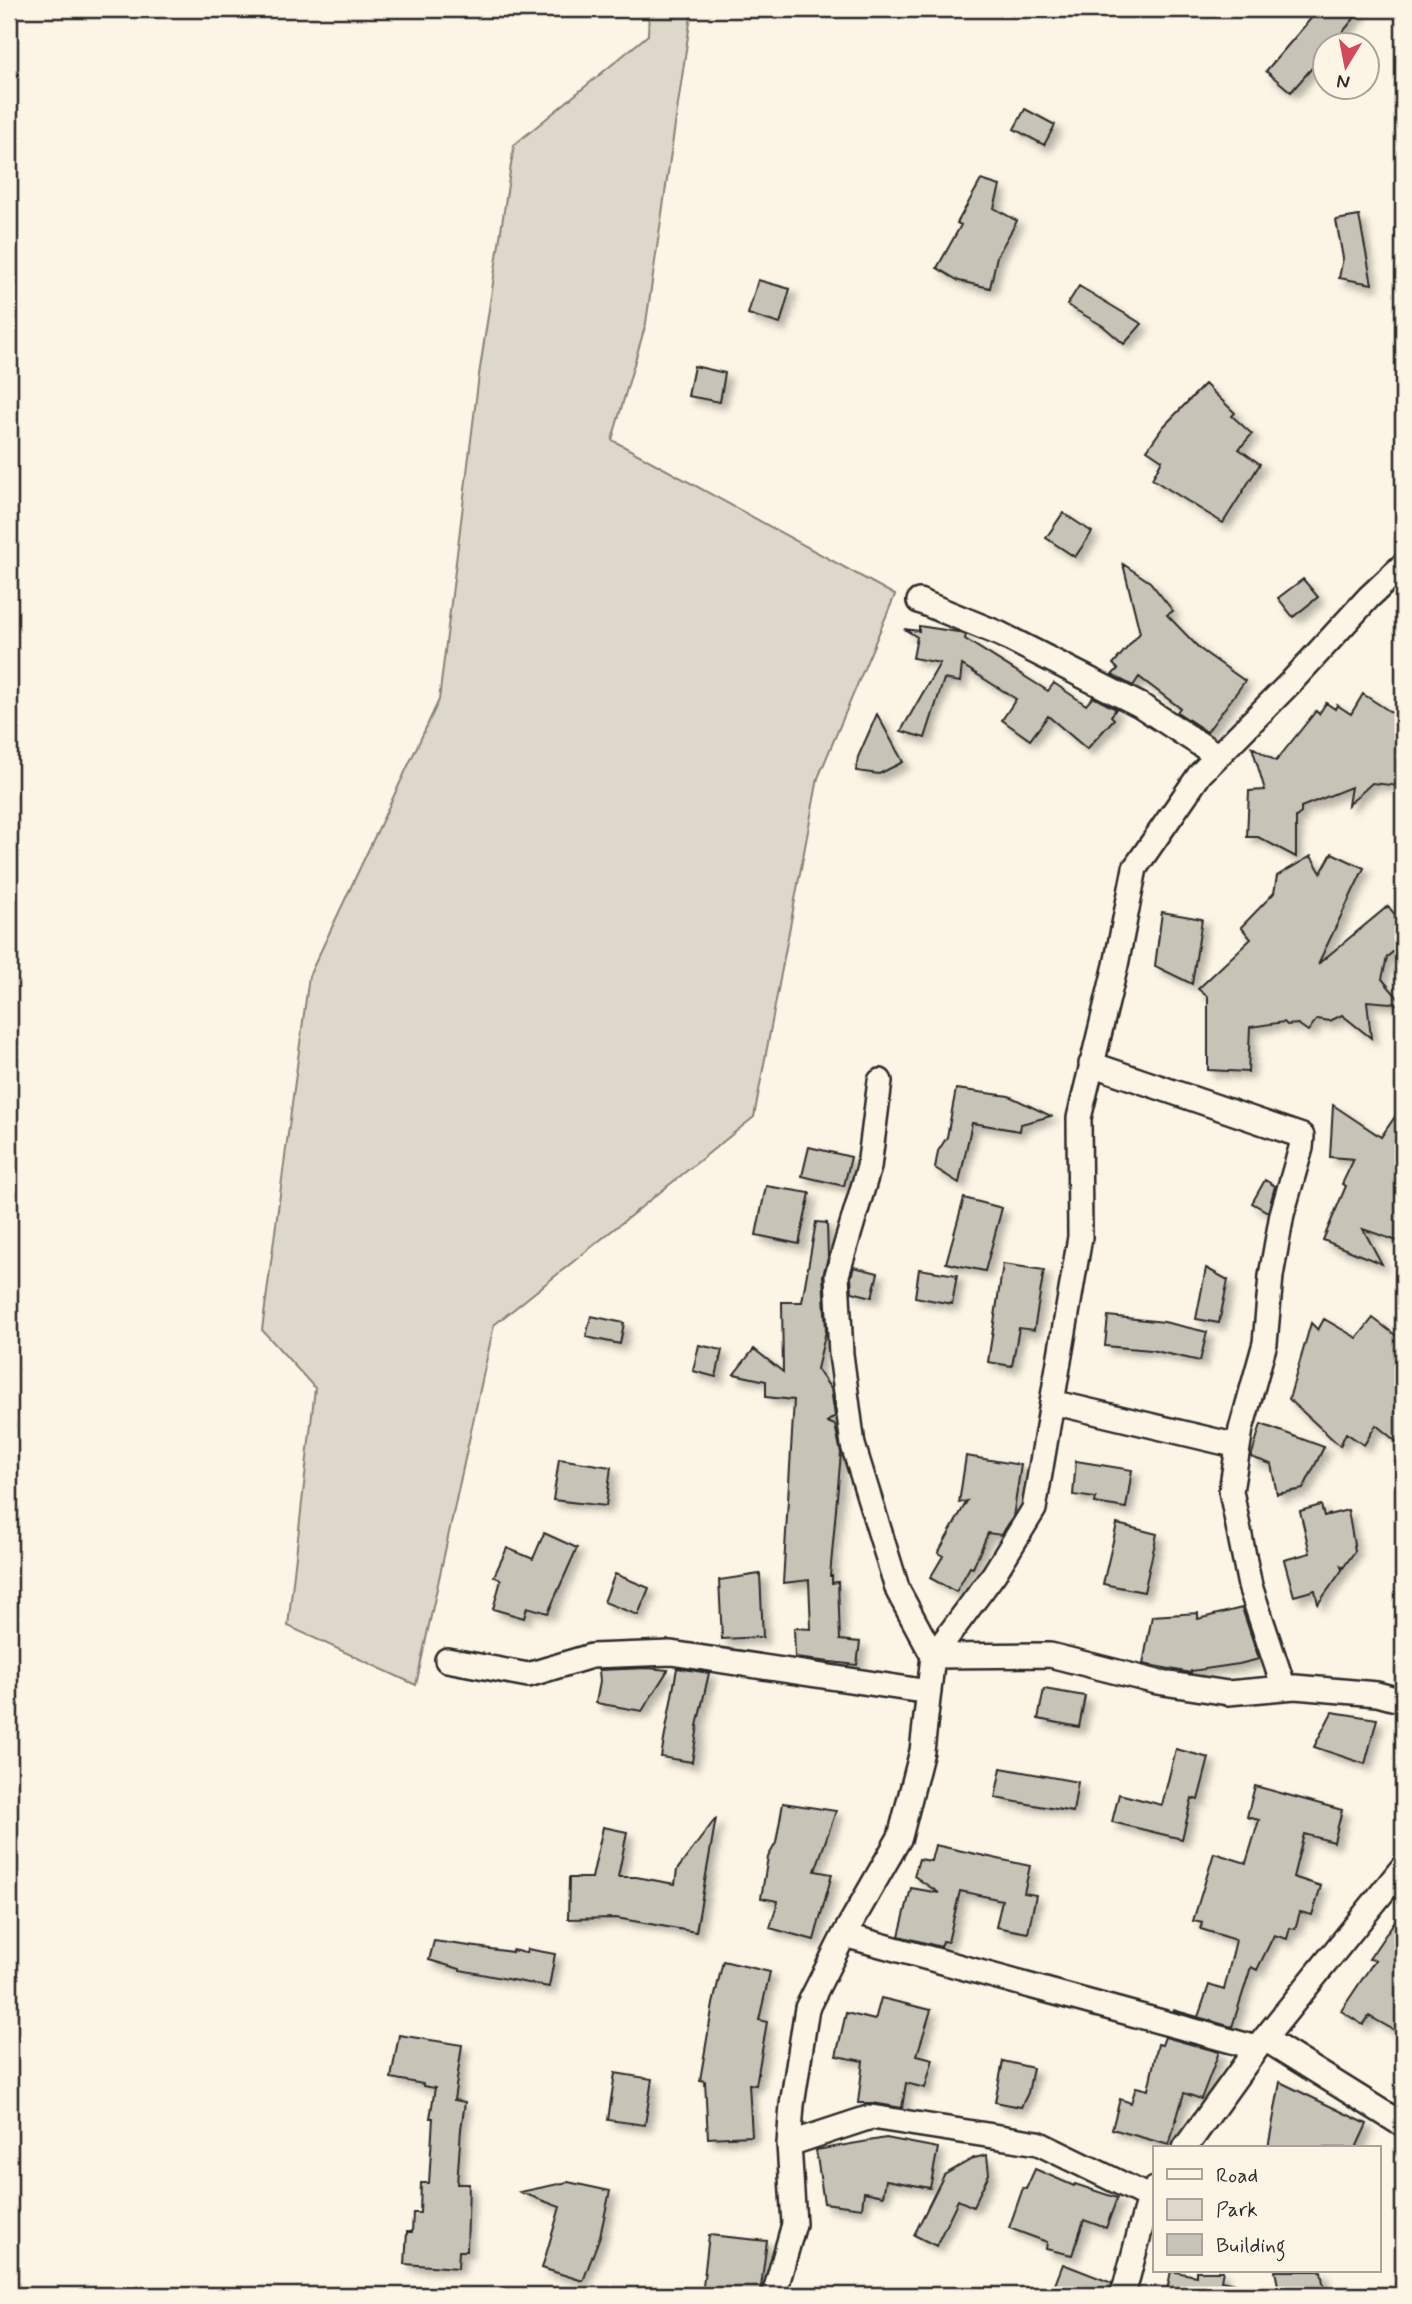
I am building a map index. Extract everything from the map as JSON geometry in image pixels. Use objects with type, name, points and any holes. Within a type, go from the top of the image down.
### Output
[{"type":"street","points":[[775,2295],[794,2224],[789,2144],[792,2105],[807,2008],[900,1837],[922,1751],[933,1656],[994,1574],[1034,1509],[1080,1237],[1079,1118],[1135,868],[1200,774],[1292,681],[1369,597],[1400,574]]},
{"type":"street","points":[[919,601],[1000,634],[1140,705],[1218,756]]},
{"type":"street","points":[[1091,1064],[1302,1136],[1271,1276],[1265,1343],[1238,1446],[1231,1491],[1250,1586],[1284,1688]]},
{"type":"street","points":[[880,1081],[869,1167],[837,1275],[841,1354],[853,1444],[869,1498],[898,1591],[933,1656]]},
{"type":"street","points":[[1052,1402],[1238,1446]]},
{"type":"street","points":[[447,1660],[528,1675],[591,1656],[671,1653],[929,1692]]},
{"type":"street","points":[[933,1656],[1050,1655],[1157,1682],[1228,1693],[1294,1686],[1377,1695],[1403,1701]]},
{"type":"street","points":[[1186,2146],[1261,2043],[1403,1867]]},
{"type":"street","points":[[844,1936],[1261,2043],[1403,2124]]},
{"type":"street","points":[[789,2144],[872,2117],[1038,2143],[1152,2193],[1124,2295]]},
{"type":"green space","points":[[649,9],[692,9],[646,323],[612,440],[895,595],[818,778],[754,1117],[494,1325],[416,1685],[288,1626],[315,1388],[262,1330],[309,976],[439,700],[479,375],[514,145],[648,35]]},
{"type":"building","points":[[1319,9],[1362,9],[1343,32],[1310,32],[1310,70],[1291,92],[1266,71]]},
{"type":"building","points":[[1025,109],[1055,125],[1044,145],[1014,129]]},
{"type":"building","points":[[981,180],[1000,186],[994,208],[1017,221],[997,256],[990,288],[959,281],[937,268],[961,225],[957,223]]},
{"type":"building","points":[[1359,216],[1372,284],[1339,278],[1343,258],[1336,220]]},
{"type":"building","points":[[758,280],[790,289],[780,324],[748,314]]},
{"type":"building","points":[[1079,286],[1142,324],[1124,344],[1103,326],[1067,305]]},
{"type":"building","points":[[694,366],[725,373],[720,402],[688,396]]},
{"type":"building","points":[[1205,384],[1235,413],[1232,416],[1252,434],[1239,449],[1260,464],[1223,523],[1152,479],[1162,460],[1147,450],[1163,427]]},
{"type":"building","points":[[1063,513],[1092,532],[1075,557],[1046,538]]},
{"type":"building","points":[[1123,564],[1150,582],[1173,611],[1167,615],[1200,649],[1245,681],[1207,732],[1177,712],[1180,708],[1139,677],[1133,686],[1112,675],[1118,669],[1113,664],[1140,633]]},
{"type":"building","points":[[1303,579],[1318,597],[1293,617],[1278,598]]},
{"type":"building","points":[[919,626],[966,635],[965,639],[1048,691],[1054,683],[1086,705],[1093,697],[1116,709],[1111,716],[1114,719],[1087,749],[1048,716],[1030,740],[1002,720],[1016,699],[962,665],[960,682],[944,679],[925,738],[901,731],[940,663],[913,658],[917,637],[904,629],[919,631]]},
{"type":"building","points":[[1363,694],[1403,720],[1400,786],[1372,783],[1348,805],[1351,787],[1301,807],[1301,813],[1296,817],[1296,857],[1258,837],[1247,837],[1249,791],[1265,790],[1252,747],[1276,761],[1316,711],[1319,714],[1326,703],[1335,709],[1337,705],[1351,714]]},
{"type":"building","points":[[877,714],[903,762],[879,774],[856,771],[858,757]]},
{"type":"building","points":[[1332,853],[1364,868],[1318,964],[1388,906],[1403,925],[1403,943],[1387,957],[1382,979],[1403,1004],[1367,1001],[1371,1038],[1342,1015],[1330,1021],[1317,1019],[1308,1031],[1298,1024],[1287,1025],[1284,1022],[1250,1027],[1248,1072],[1208,1070],[1208,997],[1198,989],[1251,939],[1241,927],[1274,893],[1277,876],[1311,856],[1321,873]]},
{"type":"building","points":[[1162,912],[1202,919],[1192,984],[1155,966]]},
{"type":"building","points":[[956,1089],[1009,1096],[1051,1116],[1021,1124],[1020,1131],[972,1123],[959,1183],[935,1168],[938,1151],[947,1137]]},
{"type":"building","points":[[1333,1105],[1381,1137],[1403,1105],[1403,1243],[1363,1229],[1382,1264],[1323,1240],[1346,1186],[1342,1184],[1354,1159],[1330,1157]]},
{"type":"building","points":[[809,1147],[851,1157],[844,1186],[802,1176]]},
{"type":"building","points":[[1265,1180],[1275,1186],[1268,1212],[1252,1203]]},
{"type":"building","points":[[766,1186],[810,1193],[799,1244],[756,1235]]},
{"type":"building","points":[[964,1198],[1002,1208],[985,1271],[946,1263]]},
{"type":"building","points":[[816,1222],[827,1223],[828,1258],[823,1275],[826,1331],[817,1369],[831,1389],[835,1416],[827,1422],[835,1425],[841,1453],[830,1576],[832,1583],[838,1582],[840,1640],[860,1642],[857,1665],[795,1658],[794,1628],[811,1629],[809,1580],[783,1583],[794,1400],[766,1397],[766,1381],[734,1374],[754,1349],[783,1372],[782,1302],[802,1302]]},
{"type":"building","points":[[1003,1264],[1044,1270],[1034,1330],[1019,1328],[1012,1366],[988,1362]]},
{"type":"building","points":[[854,1267],[878,1273],[872,1297],[852,1292],[851,1277]]},
{"type":"building","points":[[1206,1268],[1228,1280],[1219,1323],[1196,1319]]},
{"type":"building","points":[[919,1269],[957,1275],[952,1304],[915,1297]]},
{"type":"building","points":[[591,1316],[624,1323],[620,1344],[586,1337]]},
{"type":"building","points":[[1108,1316],[1164,1322],[1207,1332],[1200,1361],[1151,1350],[1105,1346]]},
{"type":"building","points":[[1373,1318],[1403,1341],[1403,1447],[1376,1425],[1364,1445],[1346,1433],[1340,1446],[1289,1399],[1311,1323],[1318,1330],[1324,1319],[1357,1338]]},
{"type":"building","points":[[699,1345],[722,1350],[716,1377],[693,1371]]},
{"type":"building","points":[[1261,1424],[1324,1447],[1303,1489],[1277,1494],[1271,1464],[1251,1457]]},
{"type":"building","points":[[966,1456],[1021,1465],[1013,1517],[1001,1535],[988,1533],[973,1568],[970,1567],[956,1592],[930,1578],[943,1556],[938,1553],[967,1501],[959,1503]]},
{"type":"building","points":[[559,1459],[611,1467],[606,1506],[553,1500]]},
{"type":"building","points":[[1076,1461],[1132,1470],[1126,1508],[1095,1503],[1096,1498],[1073,1495]]},
{"type":"building","points":[[1321,1505],[1324,1516],[1348,1510],[1355,1551],[1343,1568],[1341,1566],[1342,1570],[1318,1604],[1315,1590],[1294,1596],[1284,1560],[1310,1553],[1300,1511]]},
{"type":"building","points":[[1117,1524],[1157,1534],[1144,1592],[1103,1584]]},
{"type":"building","points":[[544,1533],[577,1548],[548,1613],[527,1607],[524,1618],[493,1609],[501,1580],[494,1576],[507,1548],[533,1559]]},
{"type":"building","points":[[615,1574],[649,1588],[638,1615],[604,1602]]},
{"type":"building","points":[[760,1574],[763,1637],[722,1639],[719,1580]]},
{"type":"building","points":[[1242,1608],[1259,1659],[1191,1673],[1143,1664],[1152,1616],[1198,1613],[1198,1619]]},
{"type":"building","points":[[677,1668],[709,1673],[692,1762],[661,1757]]},
{"type":"building","points":[[599,1670],[668,1670],[642,1711],[596,1703]]},
{"type":"building","points":[[1044,1689],[1085,1696],[1079,1727],[1038,1719]]},
{"type":"building","points":[[1332,1712],[1377,1719],[1365,1764],[1314,1747]]},
{"type":"building","points":[[1176,1749],[1209,1758],[1198,1800],[1192,1798],[1182,1839],[1112,1822],[1119,1794],[1162,1805]]},
{"type":"building","points":[[1001,1768],[1078,1782],[1073,1812],[995,1798]]},
{"type":"building","points":[[1255,1786],[1342,1810],[1334,1842],[1304,1834],[1293,1877],[1321,1886],[1312,1915],[1300,1912],[1295,1929],[1290,1928],[1287,1939],[1274,1935],[1257,1970],[1251,1967],[1232,2027],[1173,2010],[1198,2017],[1209,1985],[1224,1990],[1236,1940],[1201,1929],[1203,1923],[1193,1921],[1214,1853],[1246,1863],[1259,1820],[1247,1817]]},
{"type":"building","points":[[783,1803],[836,1811],[815,1871],[832,1874],[814,1940],[770,1928],[778,1901],[761,1898],[768,1857],[776,1843]]},
{"type":"building","points":[[716,1818],[696,1932],[616,1918],[568,1919],[569,1878],[592,1878],[603,1827],[627,1832],[618,1877],[636,1877],[675,1884],[677,1870]]},
{"type":"building","points":[[935,1845],[1030,1866],[1024,1893],[1036,1895],[1028,1933],[996,1927],[1002,1900],[960,1891],[948,1942],[943,1941],[941,1947],[899,1936],[911,1888],[939,1893],[914,1876],[919,1859],[931,1861]]},
{"type":"building","points":[[1403,1909],[1403,2035],[1369,2016],[1363,2025],[1341,2011],[1375,1960],[1369,1959]]},
{"type":"building","points":[[434,1941],[512,1952],[526,1953],[527,1949],[555,1954],[549,1987],[460,1970],[429,1960]]},
{"type":"building","points":[[723,1961],[770,1972],[759,2020],[767,2022],[756,2085],[749,2084],[752,2136],[708,2138],[705,2081],[700,2080]]},
{"type":"building","points":[[881,1998],[931,2010],[917,2055],[933,2059],[925,2088],[906,2083],[902,2108],[858,2103],[863,2061],[836,2056],[846,2013],[875,2020]]},
{"type":"building","points":[[399,2035],[462,2045],[454,2100],[465,2102],[457,2184],[469,2184],[467,2251],[459,2251],[458,2268],[405,2264],[407,2232],[412,2232],[413,2213],[420,2213],[421,2183],[429,2183],[433,2118],[430,2118],[435,2088],[391,2078]]},
{"type":"building","points":[[1165,2037],[1219,2052],[1201,2099],[1184,2093],[1169,2145],[1112,2129],[1120,2099],[1131,2103],[1136,2087],[1148,2090],[1158,2044],[1162,2045]]},
{"type":"building","points":[[1003,2061],[1033,2068],[1028,2093],[1021,2107],[995,2102]]},
{"type":"building","points":[[615,2073],[652,2079],[645,2125],[608,2120]]},
{"type":"building","points":[[1280,2082],[1367,2124],[1357,2146],[1268,2146]]},
{"type":"building","points":[[886,2138],[938,2148],[930,2188],[886,2180],[883,2196],[864,2192],[862,2208],[824,2203],[816,2150]]},
{"type":"building","points":[[987,2155],[989,2174],[973,2207],[958,2200],[936,2246],[914,2235],[944,2175],[974,2158]]},
{"type":"building","points":[[1035,2169],[1074,2186],[1075,2184],[1117,2198],[1106,2228],[1084,2220],[1072,2255],[1046,2249],[1047,2242],[1009,2228],[1023,2188],[1026,2189]]},
{"type":"building","points":[[568,2182],[610,2191],[600,2236],[583,2281],[542,2268],[560,2207],[520,2192]]},
{"type":"building","points":[[709,2235],[767,2241],[760,2295],[702,2295]]},
{"type":"building","points":[[1063,2264],[1112,2283],[1109,2295],[1051,2295]]},
{"type":"building","points":[[1171,2272],[1196,2276],[1196,2272],[1223,2272],[1221,2281],[1241,2285],[1240,2295],[1166,2295]]},
{"type":"building","points":[[1275,2272],[1321,2272],[1325,2295],[1280,2295]]}]
